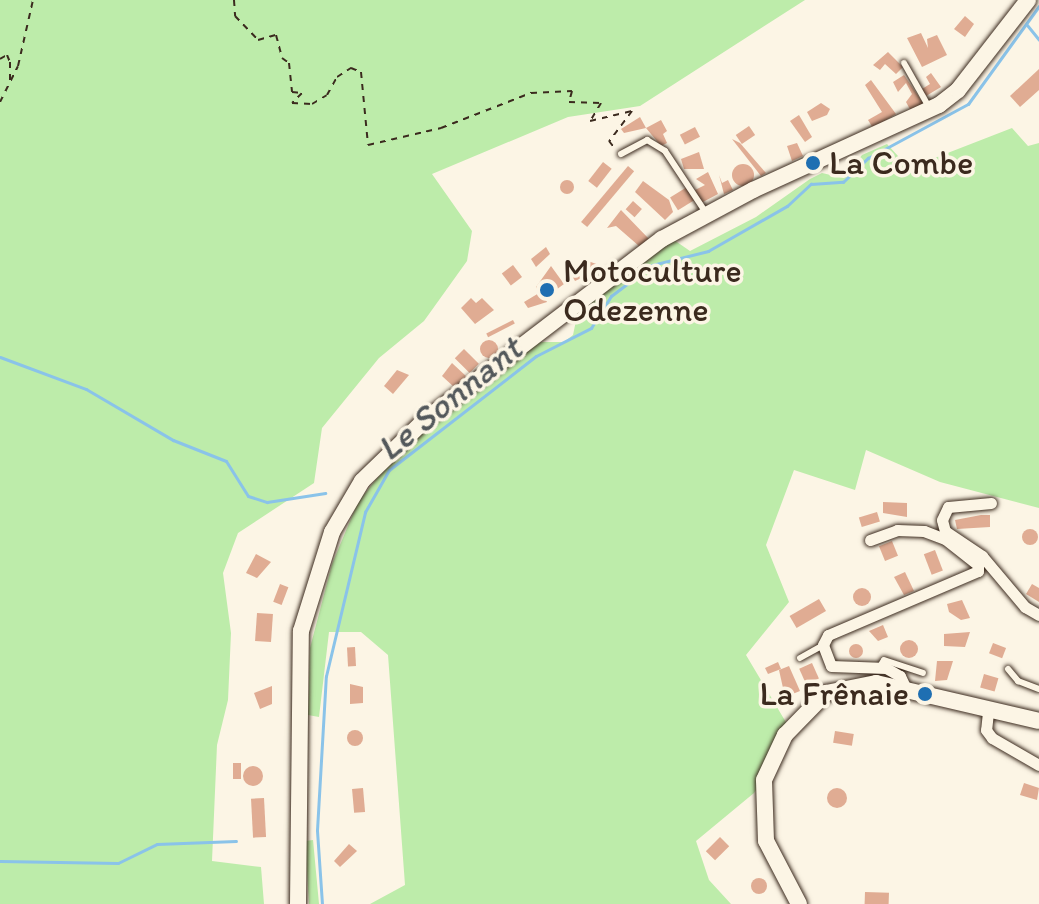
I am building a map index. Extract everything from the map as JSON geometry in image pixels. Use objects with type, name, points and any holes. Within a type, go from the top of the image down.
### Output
[{"type":"main road","points":[[298,904],[301,631],[316,572],[347,505],[373,469],[425,420],[613,274],[706,213],[931,111],[958,90],[1028,0]]},
{"type":"main road","points":[[799,904],[766,841],[762,806],[772,758],[797,720],[826,693],[865,683],[906,689],[988,712],[1039,721]]},
{"type":"street","points":[[991,503],[948,507],[942,520],[945,531],[982,556],[1016,598],[1039,615]]},
{"type":"street","points":[[870,540],[897,530],[924,531],[968,555],[978,571],[856,619],[828,635],[823,645],[831,666],[879,668],[900,676],[906,689]]},
{"type":"street","points":[[988,712],[986,730],[992,738],[1039,765]]},
{"type":"lane","points":[[904,63],[931,111]]},
{"type":"lane","points":[[621,154],[647,140],[665,151],[706,213]]},
{"type":"lane","points":[[800,658],[823,645]]},
{"type":"lane","points":[[879,668],[884,660],[923,673]]},
{"type":"lane","points":[[1008,669],[1018,681],[1039,689]]},
{"type":"path","points":[[0,102],[10,85],[33,0]]},
{"type":"path","points":[[234,0],[235,16],[258,40],[276,35],[282,58],[289,63],[292,92],[302,93],[292,103],[312,104],[327,95],[337,77],[351,68],[361,72],[368,145],[441,128],[531,93],[572,91],[569,102],[601,103],[590,121],[632,111],[609,141],[621,154]]},
{"type":"path","points":[[0,59],[7,55],[10,62],[10,85]]},
{"type":"green space","points":[[0,0],[805,0],[640,106],[568,117],[432,174],[472,231],[467,261],[424,321],[379,358],[322,428],[314,483],[238,533],[223,573],[231,633],[228,700],[217,745],[212,861],[261,867],[264,904],[0,904]]},
{"type":"green space","points":[[1012,128],[1028,146],[1039,143],[1039,508],[940,482],[866,450],[855,490],[794,470],[766,545],[789,602],[746,655],[787,724],[786,746],[754,793],[696,841],[709,880],[731,904],[370,904],[405,885],[388,655],[361,632],[329,632],[319,717],[308,715],[310,648],[332,564],[358,502],[378,477],[421,434],[539,342],[564,342],[573,335],[578,311],[674,240],[690,251],[756,217],[822,173],[844,178],[862,155],[887,144],[909,168]]},
{"type":"green space","points":[[313,840],[319,904],[309,904],[305,841]]},
{"type":"building","points":[[965,16],[974,24],[965,37],[954,29]]},
{"type":"building","points":[[921,33],[928,48],[927,39],[937,35],[947,55],[922,67],[907,38]]},
{"type":"building","points":[[888,52],[903,67],[896,74],[885,64],[880,70],[873,65]]},
{"type":"building","points":[[1039,69],[1039,90],[1020,107],[1010,96]]},
{"type":"building","points":[[931,73],[941,87],[926,96],[922,89],[930,84],[926,77]]},
{"type":"building","points":[[904,75],[925,106],[912,113],[906,102],[912,94],[906,83],[898,92],[893,82]]},
{"type":"building","points":[[871,80],[896,114],[873,128],[868,120],[882,112],[865,85]]},
{"type":"building","points":[[821,103],[830,109],[827,115],[812,121],[807,112]]},
{"type":"building","points":[[799,115],[812,137],[805,142],[790,121]]},
{"type":"building","points":[[640,117],[646,128],[624,133],[621,129]]},
{"type":"building","points":[[661,120],[667,131],[663,134],[667,143],[661,146],[646,128]]},
{"type":"building","points":[[749,126],[755,135],[742,144],[736,135]]},
{"type":"building","points":[[695,127],[700,137],[685,145],[680,135]]},
{"type":"building","points":[[732,139],[740,143],[766,173],[761,176]]},
{"type":"building","points":[[797,143],[803,156],[792,161],[787,146]]},
{"type":"building","points":[[699,152],[704,169],[684,169],[681,159]]},
{"type":"building","points":[[603,162],[612,169],[597,188],[588,181]]},
{"type":"building","points":[[743,164],[751,167],[754,175],[751,183],[743,186],[735,183],[732,175],[735,167]]},
{"type":"building","points":[[628,166],[634,171],[587,227],[581,222]]},
{"type":"building","points":[[708,172],[718,194],[701,203],[695,190],[705,185],[696,179]]},
{"type":"building","points":[[719,175],[722,183],[728,180],[733,190],[724,194]]},
{"type":"building","points":[[567,180],[574,187],[567,194],[560,187]]},
{"type":"building","points":[[643,181],[669,200],[673,212],[665,220],[635,192]]},
{"type":"building","points":[[687,187],[695,200],[678,210],[670,198]]},
{"type":"building","points":[[633,201],[642,209],[635,217],[626,209]]},
{"type":"building","points":[[621,210],[649,239],[639,246],[616,226],[607,228]]},
{"type":"building","points":[[546,247],[550,254],[536,267],[531,259]]},
{"type":"building","points":[[585,260],[605,267],[575,281],[571,274]]},
{"type":"building","points":[[513,265],[522,277],[511,285],[502,273]]},
{"type":"building","points":[[735,265],[736,272],[722,274],[721,267]]},
{"type":"building","name":"Motoculture Odezenne","points":[[551,266],[564,284],[545,298],[547,302],[528,308],[524,302],[539,293],[536,287]]},
{"type":"building","points":[[471,298],[476,303],[482,298],[494,310],[475,324],[461,308]]},
{"type":"building","points":[[513,320],[515,324],[488,337],[486,334]]},
{"type":"building","points":[[489,340],[498,349],[489,358],[480,349]]},
{"type":"building","points":[[464,349],[479,364],[470,373],[455,358]]},
{"type":"building","points":[[452,363],[467,377],[454,387],[442,376]]},
{"type":"building","points":[[397,370],[409,375],[393,394],[384,386]]},
{"type":"building","points":[[883,502],[907,503],[907,517],[883,513]]},
{"type":"building","points":[[877,512],[880,522],[862,527],[859,518]]},
{"type":"building","points":[[990,515],[990,527],[957,529],[955,520]]},
{"type":"building","points":[[1030,529],[1036,531],[1036,543],[1030,545],[1024,543],[1022,537],[1024,531]]},
{"type":"building","points":[[892,541],[898,556],[885,561],[879,546]]},
{"type":"building","points":[[935,550],[943,571],[932,575],[924,554]]},
{"type":"building","points":[[256,554],[271,562],[257,578],[246,573]]},
{"type":"building","points":[[905,572],[914,591],[904,595],[894,577]]},
{"type":"building","points":[[280,584],[288,587],[282,605],[273,602]]},
{"type":"building","points":[[1032,584],[1039,588],[1039,602],[1026,594]]},
{"type":"building","points":[[862,588],[871,597],[862,606],[853,597]]},
{"type":"building","points":[[819,599],[826,611],[797,628],[790,616]]},
{"type":"building","points":[[962,600],[970,618],[961,620],[949,612],[947,604]]},
{"type":"building","points":[[257,613],[273,614],[271,642],[255,641]]},
{"type":"building","points":[[883,625],[888,637],[878,641],[869,631]]},
{"type":"building","points":[[970,632],[965,647],[944,646],[944,634]]},
{"type":"building","points":[[909,640],[918,649],[909,658],[900,649]]},
{"type":"building","points":[[993,643],[1006,648],[1002,658],[989,653]]},
{"type":"building","points":[[856,644],[863,651],[856,658],[849,651]]},
{"type":"building","points":[[347,647],[355,647],[356,666],[348,666]]},
{"type":"building","points":[[937,661],[953,661],[947,680],[935,681]]},
{"type":"building","points":[[778,662],[781,669],[768,674],[765,668]]},
{"type":"building","points":[[812,663],[819,679],[806,684],[799,669]]},
{"type":"building","points":[[789,666],[800,691],[785,697],[779,670]]},
{"type":"building","points":[[984,674],[998,678],[995,692],[980,687]]},
{"type":"building","points":[[350,684],[363,687],[363,703],[350,704]]},
{"type":"building","points":[[272,686],[272,704],[260,709],[254,693]]},
{"type":"building","points":[[355,730],[361,732],[361,744],[355,746],[349,744],[347,738],[349,732]]},
{"type":"building","points":[[835,731],[854,734],[852,746],[833,743]]},
{"type":"building","points":[[233,763],[241,763],[241,779],[233,779]]},
{"type":"building","points":[[253,766],[260,769],[263,776],[260,783],[253,786],[246,783],[243,776],[246,769]]},
{"type":"building","points":[[1024,783],[1039,788],[1037,800],[1020,795]]},
{"type":"building","points":[[363,788],[365,812],[354,813],[352,789]]},
{"type":"building","points":[[837,788],[844,791],[847,798],[844,805],[837,808],[830,805],[827,798],[830,791]]},
{"type":"building","points":[[264,798],[266,837],[253,838],[251,799]]},
{"type":"building","points":[[720,837],[729,846],[715,860],[706,851]]},
{"type":"building","points":[[349,844],[357,851],[340,867],[334,861]]},
{"type":"building","points":[[756,878],[762,878],[767,886],[765,892],[756,894],[751,889],[751,883]]},
{"type":"building","points":[[865,892],[889,893],[889,904],[865,904]]},
{"type":"waterway","name":"Le Sonnant","points":[[322,904],[317,830],[326,676],[365,512],[389,470],[536,356],[591,328],[611,296],[652,265],[708,251],[787,206],[811,184],[843,182],[868,158],[968,104],[1039,6]]},
{"type":"waterway","points":[[1027,25],[1039,40]]},
{"type":"waterway","points":[[0,357],[86,389],[173,440],[226,461],[248,496],[267,502],[325,493]]},
{"type":"waterway","points":[[0,861],[118,863],[157,844],[236,841]]},
{"type":"place","name":"La Combe","points":[[813,163]]},
{"type":"place","name":"Motoculture Odezenne","points":[[547,290]]},
{"type":"place","name":"La Frênaie","points":[[925,694]]}]
